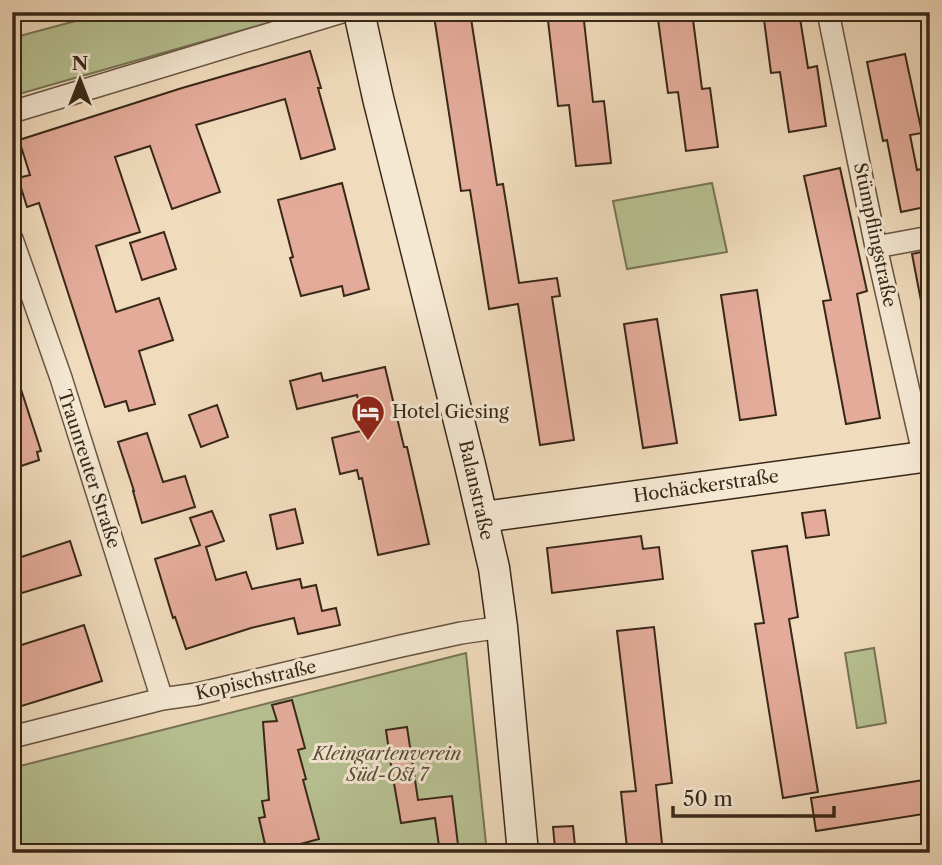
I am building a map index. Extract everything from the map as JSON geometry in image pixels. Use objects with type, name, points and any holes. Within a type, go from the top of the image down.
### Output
[{"type":"street","points":[[12,112],[342,12]]},
{"type":"street","name":"Balanstraße","points":[[359,12],[494,568],[523,853]]},
{"type":"street","name":"Stümpflingstraße","points":[[828,12],[876,247],[927,457]]},
{"type":"street","points":[[876,247],[930,237]]},
{"type":"street","name":"Traunreuter Straße","points":[[12,239],[61,378],[162,699]]},
{"type":"street","name":"Hochäckerstraße","points":[[483,517],[927,457]]},
{"type":"street","name":"Kopischstraße","points":[[12,737],[162,699],[197,694],[413,644],[502,627]]},
{"type":"green space","points":[[109,12],[303,13],[12,96],[12,38]]},
{"type":"green space","points":[[712,183],[727,252],[627,269],[613,201]]},
{"type":"green space","points":[[874,648],[886,723],[857,728],[845,653]]},
{"type":"green space","name":"Kleingartenverein Süd-Ost 7","points":[[466,653],[487,853],[12,853],[12,768]]},
{"type":"building","points":[[470,12],[497,185],[503,184],[519,283],[557,278],[560,296],[552,297],[574,440],[540,445],[518,304],[489,309],[470,190],[461,191],[434,16]]},
{"type":"building","points":[[547,12],[583,12],[593,102],[604,101],[611,163],[576,166],[569,105],[558,106]]},
{"type":"building","points":[[657,12],[692,12],[702,89],[710,88],[718,147],[686,151],[678,92],[668,93]]},
{"type":"building","points":[[763,12],[799,12],[808,68],[817,66],[826,126],[789,132],[780,72],[771,73]]},
{"type":"building","points":[[310,51],[335,149],[301,159],[285,99],[196,125],[220,192],[172,209],[150,146],[115,157],[140,232],[96,246],[116,312],[159,298],[173,340],[139,351],[155,404],[129,411],[126,401],[105,407],[39,203],[27,207],[18,178],[30,175],[19,140]]},
{"type":"building","points":[[905,54],[922,133],[910,135],[917,170],[926,168],[930,184],[930,206],[901,212],[887,140],[883,141],[867,62]]},
{"type":"building","points":[[840,168],[867,291],[857,294],[880,418],[846,424],[823,301],[831,300],[804,176]]},
{"type":"building","points":[[342,183],[369,289],[344,296],[342,286],[301,296],[278,200]]},
{"type":"building","points":[[164,232],[176,269],[142,280],[130,243]]},
{"type":"building","points":[[930,250],[930,300],[921,301],[912,254]]},
{"type":"building","points":[[757,290],[776,415],[740,420],[721,295]]},
{"type":"building","points":[[657,319],[677,443],[643,448],[624,324]]},
{"type":"building","points":[[385,367],[429,544],[378,555],[362,478],[359,479],[357,470],[340,474],[332,438],[365,430],[357,395],[297,409],[290,381],[321,373],[323,381]]},
{"type":"building","points":[[16,374],[41,451],[37,452],[39,460],[12,469],[12,375]]},
{"type":"building","points":[[217,405],[228,437],[201,447],[189,415]]},
{"type":"building","points":[[147,433],[163,482],[185,476],[195,507],[142,523],[118,442]]},
{"type":"building","points":[[295,509],[303,543],[277,549],[270,515]]},
{"type":"building","points":[[825,510],[829,535],[806,538],[802,513]]},
{"type":"building","points":[[212,511],[224,541],[206,547],[216,580],[246,572],[252,589],[300,579],[302,588],[316,585],[322,611],[336,608],[340,625],[298,634],[294,618],[251,628],[186,649],[175,617],[173,618],[155,559],[200,545],[190,518]]},
{"type":"building","points":[[641,536],[643,549],[659,547],[663,579],[552,593],[547,548]]},
{"type":"building","points":[[70,541],[81,575],[12,596],[12,560]]},
{"type":"building","points":[[787,546],[798,617],[789,619],[818,792],[783,798],[755,624],[764,623],[752,551]]},
{"type":"building","points":[[84,625],[102,681],[12,709],[12,648]]},
{"type":"building","points":[[654,627],[672,783],[656,785],[662,844],[627,848],[621,792],[636,791],[617,631]]},
{"type":"building","points":[[292,700],[305,748],[298,750],[306,779],[303,780],[319,839],[293,846],[293,853],[267,853],[259,818],[265,817],[262,801],[269,800],[263,722],[277,721],[272,705]]},
{"type":"building","points":[[407,727],[418,800],[452,796],[459,853],[440,853],[435,818],[401,823],[386,730]]},
{"type":"building","points":[[930,779],[930,813],[816,831],[811,798]]},
{"type":"building","points":[[573,826],[575,846],[555,848],[553,827]]},
{"type":"place","name":"Hotel Giesing","points":[[368,442]]}]
